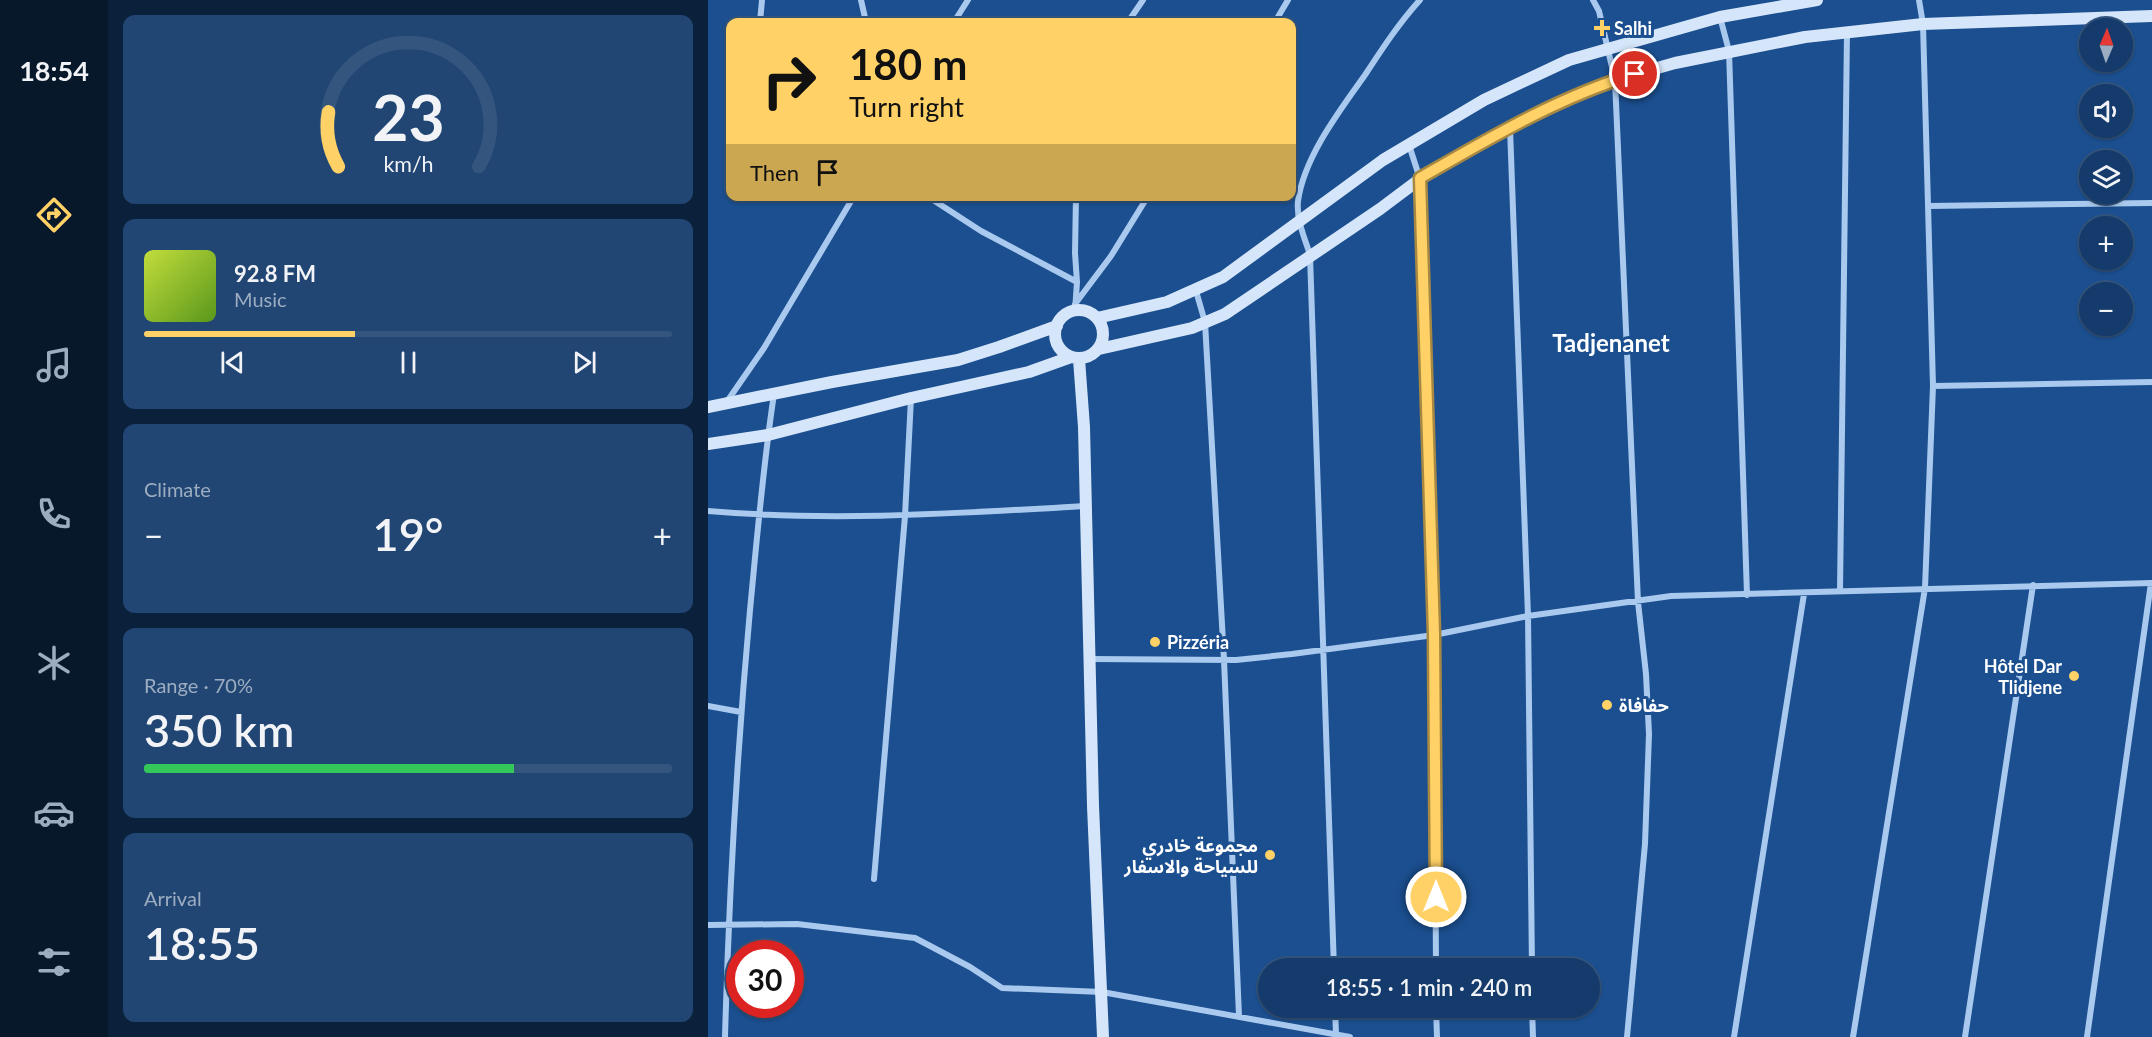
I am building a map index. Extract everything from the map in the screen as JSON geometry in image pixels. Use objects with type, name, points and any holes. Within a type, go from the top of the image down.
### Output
[{"type":"main road","points":[[1097,318],[1167,302],[1223,277],[1383,160],[1484,100],[1569,60],[1720,17],[1817,0]]},
{"type":"main road","points":[[708,444],[768,435],[911,398],[1029,372],[1075,358],[1087,357],[1099,349],[1159,337],[1225,314],[1380,209],[1420,178],[1510,127],[1583,92],[1615,80],[1675,63],[1805,37],[1923,24],[2152,16]]},
{"type":"main road","points":[[1099,349],[1103,332],[1097,318],[1075,307],[1065,315],[1055,333],[1059,347],[1075,358],[1083,394],[1093,806],[1103,1037]]},
{"type":"main road","points":[[708,407],[958,360],[1057,326]]},
{"type":"street","points":[[760,18],[762,0]]},
{"type":"street","points":[[861,0],[865,18]]},
{"type":"street","points":[[957,18],[968,0]]},
{"type":"street","points":[[1131,18],[1143,0]]},
{"type":"street","points":[[1277,18],[1288,0]]},
{"type":"street","points":[[1334,958],[1310,255],[1300,221],[1298,202],[1305,176],[1317,149],[1344,104],[1403,19],[1419,0]]},
{"type":"street","points":[[1593,0],[1599,11],[1615,80],[1638,602],[1646,674],[1649,734],[1645,844],[1627,1037]]},
{"type":"street","points":[[1853,1037],[1925,588],[1933,386],[1923,24],[1919,0]]},
{"type":"street","points":[[1720,17],[1729,51],[1747,596]]},
{"type":"street","points":[[1840,591],[1847,32]]},
{"type":"street","points":[[1510,127],[1528,616],[1532,958]]},
{"type":"street","points":[[1409,145],[1420,178],[1434,634],[1436,958]]},
{"type":"street","points":[[726,404],[764,348],[851,201]]},
{"type":"street","points":[[935,201],[981,231],[1077,282]]},
{"type":"street","points":[[1075,307],[1076,201]]},
{"type":"street","points":[[1075,307],[1111,256],[1145,201]]},
{"type":"street","points":[[1929,206],[2152,203]]},
{"type":"street","points":[[1196,291],[1205,322],[1224,660],[1239,1016]]},
{"type":"street","points":[[1933,386],[2152,382]]},
{"type":"street","points":[[725,1037],[728,924],[741,712],[759,516],[774,394]]},
{"type":"street","points":[[874,879],[904,516],[911,398]]},
{"type":"street","points":[[708,511],[759,516],[904,516],[1087,506]]},
{"type":"street","points":[[1089,659],[1224,660],[1322,650],[1434,634],[1528,616],[1671,596],[1747,596],[1925,588],[2151,583],[2087,1037]]},
{"type":"street","points":[[1965,1037],[2033,585]]},
{"type":"street","points":[[1734,1037],[1804,594]]},
{"type":"street","points":[[708,706],[741,712]]},
{"type":"street","points":[[708,925],[797,924],[915,938],[970,967],[1002,988],[1102,992],[1350,1037]]},
{"type":"street","points":[[1335,1018],[1336,1034]]},
{"type":"street","points":[[1436,1018],[1437,1037]]},
{"type":"street","points":[[1533,1018],[1533,1037]]},
{"type":"place","name":"Salhi","points":[[1602,28]]},
{"type":"place","name":"Pizzéria","points":[[1155,642]]},
{"type":"place","name":"Hôtel Dar Tlidjene","points":[[2074,676]]},
{"type":"place","name":"حفافاة","points":[[1607,705]]},
{"type":"place","name":"مجموعة خادري للسياحة والاسفار","points":[[1270,855]]},
{"type":"district","name":"Tadjenanet","points":[[1611,342]]},
{"type":"route","points":[[1436,897],[1434,634],[1420,178],[1498,133],[1583,92],[1635,74]]}]
